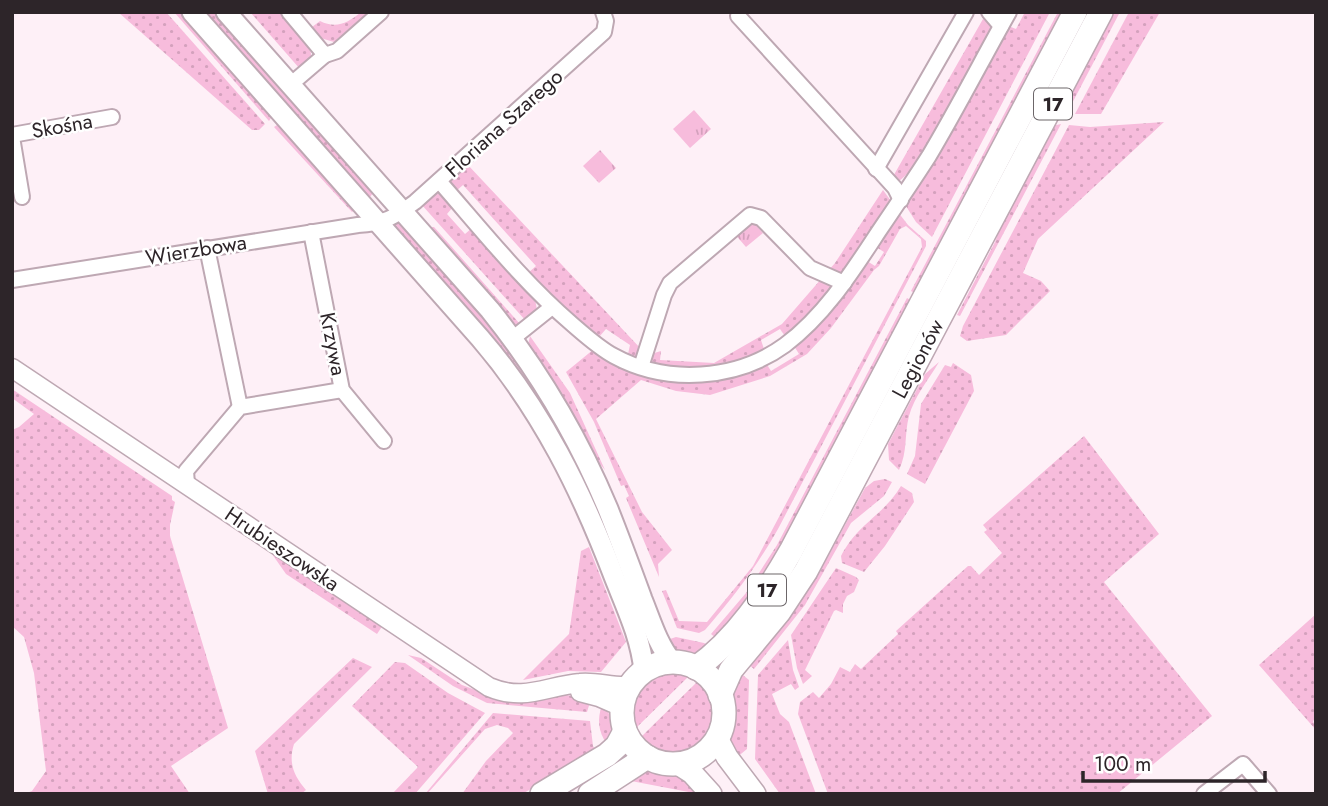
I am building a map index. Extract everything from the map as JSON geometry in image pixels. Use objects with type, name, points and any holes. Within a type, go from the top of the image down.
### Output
[{"type":"highway","name":"Legionów","points":[[696,668],[718,650],[748,614],[791,551],[1075,12]]},
{"type":"highway","name":"Legionów","points":[[720,695],[731,670],[774,619],[806,571],[1101,12]]},
{"type":"highway","points":[[542,794],[607,755],[617,746],[625,731],[632,688],[660,663],[672,662],[696,668],[713,682],[720,695]]},
{"type":"highway","name":"17","points":[[717,738],[724,714],[720,695]]},
{"type":"highway","points":[[625,731],[632,744],[647,757],[659,762],[678,764],[701,755],[717,738]]},
{"type":"highway","points":[[590,794],[647,757]]},
{"type":"main road","points":[[192,12],[497,358],[524,395],[555,444],[597,532],[640,645],[632,688]]},
{"type":"main road","points":[[226,12],[512,339],[553,398],[584,455],[609,511],[657,639],[672,662]]},
{"type":"main road","points":[[717,738],[727,757],[755,794]]},
{"type":"main road","points":[[678,764],[692,773],[710,794]]},
{"type":"street","points":[[289,12],[326,55]]},
{"type":"street","points":[[290,85],[326,55],[337,51],[380,12]]},
{"type":"street","name":"Floriana Szarego","points":[[379,224],[402,212],[439,181],[604,32],[606,20],[603,12]]},
{"type":"street","points":[[876,169],[966,12]]},
{"type":"street","points":[[989,12],[1001,26]]},
{"type":"street","points":[[439,181],[552,307],[604,350],[641,367],[692,375],[724,371],[755,362],[784,346],[801,332],[844,283],[901,200],[944,130],[1009,12]]},
{"type":"street","points":[[738,16],[895,188],[901,200]]},
{"type":"street","name":"Skośna","points":[[12,136],[113,117]]},
{"type":"street","points":[[12,136],[22,197]]},
{"type":"street","points":[[641,367],[670,283],[750,215],[761,218],[810,268],[844,283]]},
{"type":"street","name":"Wierzbowa","points":[[12,280],[311,232],[379,224]]},
{"type":"street","name":"Krzywa","points":[[311,232],[342,390],[384,441]]},
{"type":"street","points":[[207,248],[240,407]]},
{"type":"street","points":[[512,339],[552,307]]},
{"type":"street","name":"Hrubieszowska","points":[[12,368],[495,690],[516,694],[580,683],[632,688]]},
{"type":"street","points":[[187,484],[186,471],[240,407],[342,390]]},
{"type":"street","points":[[1205,794],[1242,764],[1269,794]]},
{"type":"green space","points":[[118,12],[166,12],[265,124],[259,130],[252,130]]},
{"type":"green space","points":[[174,12],[183,12],[273,115],[269,121]]},
{"type":"green space","points":[[202,12],[217,12],[374,192],[369,198]]},
{"type":"green space","points":[[250,12],[281,12],[309,45],[311,58],[300,69]]},
{"type":"green space","points":[[295,12],[299,12],[312,27],[320,21],[337,25],[347,22],[361,12],[365,12],[365,15],[334,42],[317,37]]},
{"type":"green space","points":[[1025,12],[1050,12],[932,237],[916,222],[904,203],[1007,28],[1016,29]]},
{"type":"green space","points":[[1058,12],[1067,12],[918,295],[911,291]]},
{"type":"green space","points":[[1109,12],[1120,12],[1068,111],[1064,105]]},
{"type":"green space","points":[[1129,12],[1160,12],[1101,114],[1075,114]]},
{"type":"green space","points":[[983,19],[990,21],[992,31],[935,135],[910,171],[899,181],[891,180]]},
{"type":"green space","points":[[694,110],[711,129],[690,148],[673,129]]},
{"type":"green space","points":[[1164,122],[1038,239],[1023,273],[1041,281],[1050,291],[1006,335],[967,341],[960,336],[1069,125],[1090,127]]},
{"type":"green space","points":[[280,123],[355,209],[352,212],[274,127]]},
{"type":"green space","points":[[1061,124],[960,316],[957,315],[995,242],[1013,193],[1052,126]]},
{"type":"green space","points":[[600,150],[616,168],[599,183],[583,166]]},
{"type":"green space","points":[[467,164],[642,350],[638,359],[628,354],[630,345],[606,329],[599,337],[565,309],[528,273],[536,266],[463,185],[455,192],[449,181]]},
{"type":"green space","points":[[883,190],[891,201],[856,255],[816,306],[785,336],[780,329],[761,340],[764,349],[737,360],[708,367],[679,368],[650,363],[651,354],[661,351],[660,360],[714,363],[782,324],[835,263]]},
{"type":"green space","points":[[434,194],[442,194],[453,207],[447,214],[465,234],[472,228],[535,299],[537,310],[526,321],[421,204]]},
{"type":"green space","points":[[898,212],[926,241],[926,246],[778,529],[744,581],[705,630],[699,633],[677,628],[662,591],[666,590],[679,621],[707,622],[753,566],[922,247],[921,239],[906,226],[900,229],[879,266],[831,328],[807,354],[770,376],[710,395],[676,391],[641,380],[596,419],[642,512],[672,550],[658,564],[659,577],[626,498],[629,496],[624,485],[621,486],[594,422],[566,372],[594,349],[643,373],[673,382],[714,380],[766,363],[771,371],[799,354],[794,346],[827,313],[867,261],[875,266],[884,252],[876,247]]},
{"type":"green space","points":[[399,221],[489,320],[528,373],[586,477],[648,632],[594,508],[393,225]]},
{"type":"green space","points":[[747,221],[754,223],[763,233],[746,247],[733,232]]},
{"type":"green space","points":[[434,227],[520,324],[514,325],[427,230]]},
{"type":"green space","points":[[907,298],[914,302],[774,566],[717,639],[711,634],[746,593],[777,545]]},
{"type":"green space","points":[[530,336],[570,393],[605,470],[588,450],[528,345]]},
{"type":"green space","points":[[939,362],[911,409],[904,456],[899,470],[889,460],[888,444],[925,374]]},
{"type":"green space","points":[[953,363],[971,375],[974,391],[925,484],[907,474],[915,456],[921,404],[945,365],[951,367]]},
{"type":"green space","points":[[12,389],[172,496],[175,502],[170,536],[228,728],[171,766],[190,794],[24,794],[32,791],[46,771],[34,673],[24,637],[12,626],[12,430],[34,414],[12,398]]},
{"type":"green space","points":[[1084,436],[1159,534],[1104,582],[1212,716],[1117,794],[828,794],[798,714],[800,702],[813,692],[819,698],[840,667],[850,672],[855,664],[861,669],[898,634],[896,631],[968,566],[979,575],[1002,553],[984,532],[987,530],[983,525]]},
{"type":"green space","points":[[885,479],[892,482],[884,496],[851,523],[805,605],[754,669],[747,663],[819,573],[865,488],[874,481]]},
{"type":"green space","points":[[901,486],[912,493],[914,502],[885,546],[864,572],[842,563],[841,556],[855,535]]},
{"type":"green space","points":[[589,547],[626,642],[601,672],[568,671],[523,680],[569,634],[581,551]]},
{"type":"green space","points":[[272,554],[277,554],[383,625],[377,634],[286,574]]},
{"type":"green space","points":[[836,568],[859,580],[854,592],[847,596],[843,604],[843,613],[834,611],[805,670],[812,676],[803,684],[791,635]]},
{"type":"green space","points":[[1316,614],[1316,718],[1313,721],[1316,730],[1259,665]]},
{"type":"green space","points":[[676,637],[710,646],[698,655],[680,654],[667,640]]},
{"type":"green space","points":[[788,640],[799,687],[795,690],[791,684],[772,694],[780,714],[789,722],[816,794],[780,794],[755,759],[758,675]]},
{"type":"green space","points":[[408,655],[421,658],[462,685],[500,699],[566,695],[591,699],[587,712],[487,703],[453,686]]},
{"type":"green space","points":[[353,658],[372,667],[294,744],[293,769],[306,790],[301,794],[268,794],[255,751]]},
{"type":"green space","points":[[395,662],[405,663],[448,693],[485,713],[415,794],[392,794],[418,767],[352,706]]},
{"type":"green space","points":[[675,672],[689,676],[635,729],[633,707],[640,690],[654,678]]},
{"type":"green space","points":[[739,672],[749,680],[747,749],[736,758],[729,737],[733,718],[731,691]]},
{"type":"green space","points":[[698,681],[709,699],[713,716],[709,731],[700,744],[687,752],[672,755],[656,750],[640,738]]},
{"type":"green space","points":[[602,705],[612,723],[607,744],[599,725]]},
{"type":"green space","points":[[493,713],[590,721],[593,746],[597,752],[522,794],[462,794],[486,761],[513,733],[508,728],[497,725],[485,729],[425,794]]},
{"type":"green space","points":[[647,771],[680,777],[697,791],[694,793],[631,781],[628,778]]}]
